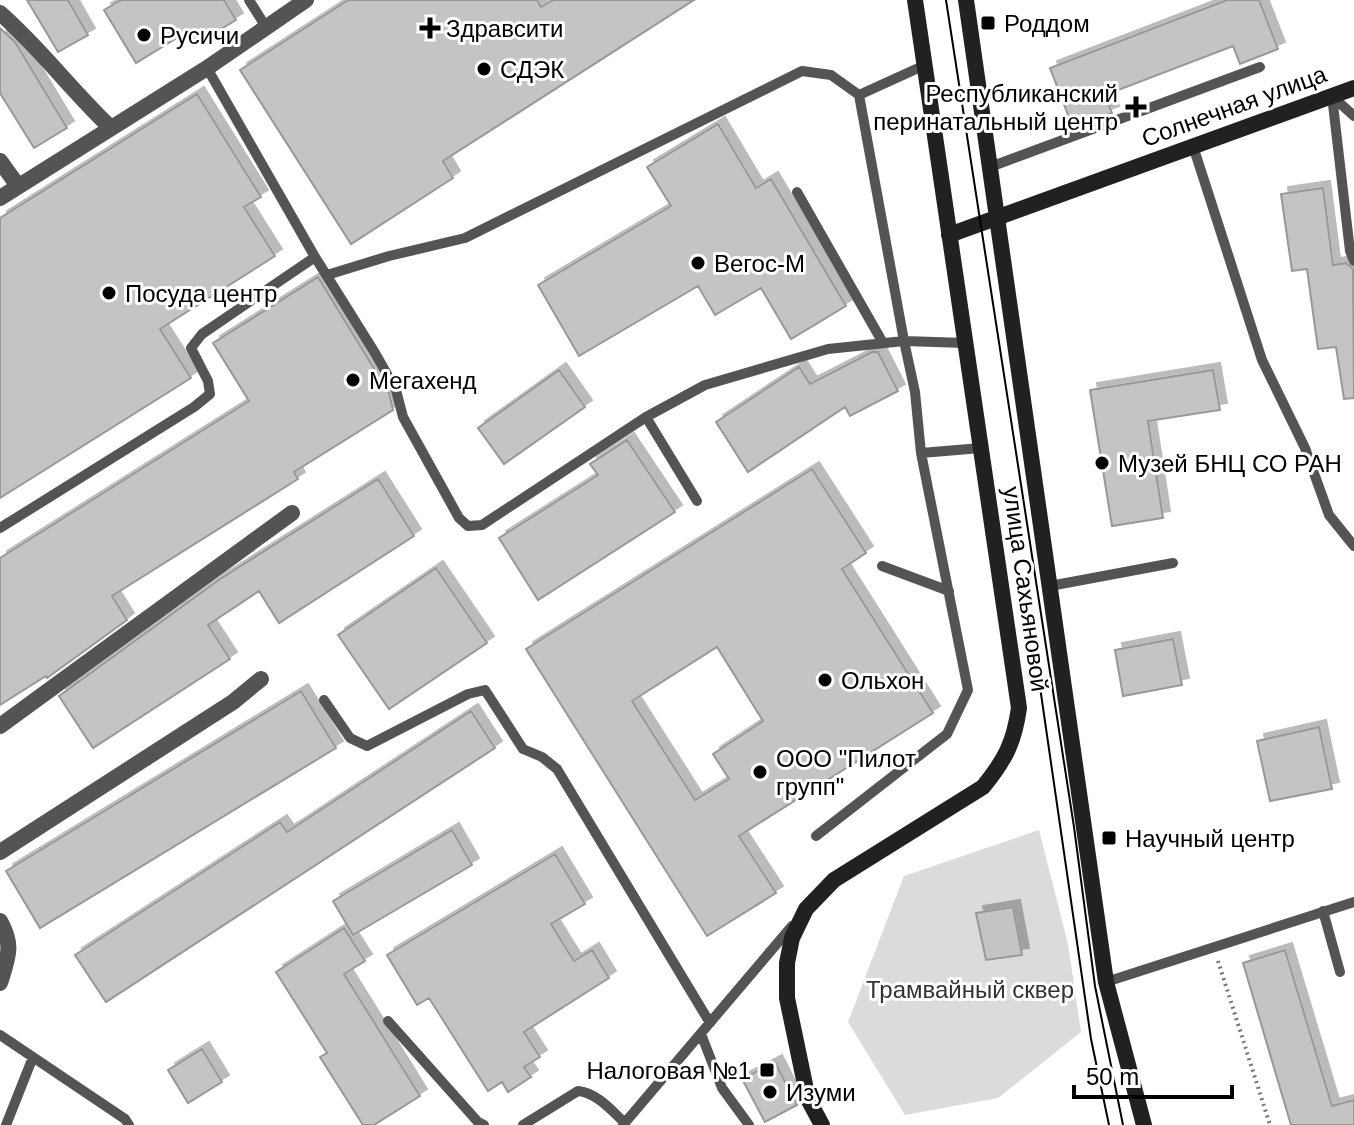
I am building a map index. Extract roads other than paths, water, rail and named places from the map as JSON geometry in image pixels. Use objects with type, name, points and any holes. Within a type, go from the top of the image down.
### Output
[{"type":"main road","name":"улица Сахьяновой","points":[[822,1125],[808,1099],[787,998],[787,963],[792,938],[806,909],[834,880],[983,787],[1001,765],[1014,739],[1019,708],[915,0]]},
{"type":"main road","name":"улица Сахьяновой","points":[[966,0],[1106,982],[1144,1125]]},
{"type":"main road","name":"Солнечная улица","points":[[949,235],[1354,88]]},
{"type":"street","points":[[0,198],[207,68],[306,0]]},
{"type":"street","points":[[0,13],[111,128]]},
{"type":"street","points":[[0,161],[18,186]]},
{"type":"street","points":[[0,726],[292,513]]},
{"type":"street","points":[[0,852],[233,702],[261,679]]},
{"type":"street","points":[[0,921],[10,938],[9,956],[0,983]]},
{"type":"lane","points":[[249,0],[266,27]]},
{"type":"lane","points":[[859,95],[925,65]]},
{"type":"lane","points":[[990,167],[1260,67]]},
{"type":"lane","points":[[207,68],[315,257],[396,390],[403,417],[459,518],[468,526],[482,525],[646,417],[705,385],[828,349],[904,341],[965,343]]},
{"type":"lane","points":[[327,275],[465,238],[802,71],[831,75],[859,95],[915,392],[921,453],[968,690],[947,734],[816,836]]},
{"type":"lane","points":[[1332,96],[1354,116]]},
{"type":"lane","points":[[1332,96],[1350,251],[1354,261]]},
{"type":"lane","points":[[1193,146],[1262,360],[1305,448],[1329,515],[1354,546]]},
{"type":"lane","points":[[797,192],[883,343]]},
{"type":"lane","points":[[0,528],[210,394],[208,381],[191,348],[202,334],[315,257]]},
{"type":"lane","points":[[646,417],[697,501]]},
{"type":"lane","points":[[921,453],[981,448]]},
{"type":"lane","points":[[1050,586],[1173,563]]},
{"type":"lane","points":[[882,566],[949,591]]},
{"type":"lane","points":[[324,700],[350,738],[367,746],[468,694],[485,690],[523,749],[542,757],[557,769],[710,1023]]},
{"type":"lane","points":[[1106,982],[1354,902]]},
{"type":"lane","points":[[523,1125],[578,1091],[588,1092],[600,1100],[624,1124],[806,909]]},
{"type":"lane","points":[[1323,911],[1340,972]]},
{"type":"lane","points":[[388,1021],[484,1125]]},
{"type":"lane","points":[[701,1034],[722,1088],[749,1125]]},
{"type":"lane","points":[[0,1035],[125,1119],[129,1125]]},
{"type":"lane","points":[[6,1125],[33,1057]]},
{"type":"tram line","points":[[946,0],[1074,827],[1095,986],[1123,1125]]},
{"type":"tram line","points":[[1039,680],[1091,1039],[1109,1125]]},
{"type":"place","name":"Роддом","points":[[988,23]]},
{"type":"place","name":"Здравсити","points":[[430,28]]},
{"type":"place","name":"Русичи","points":[[144,35]]},
{"type":"place","name":"СДЭК","points":[[484,69]]},
{"type":"place","name":"Республиканский перинатальный центр","points":[[1136,107]]},
{"type":"place","name":"Вегос-М","points":[[698,263]]},
{"type":"place","name":"Посуда центр","points":[[109,293]]},
{"type":"place","name":"Мегахенд","points":[[353,380]]},
{"type":"place","name":"Музей БНЦ СО РАН","points":[[1102,463]]},
{"type":"place","name":"Ольхон","points":[[825,680]]},
{"type":"place","name":"ООО \"Пилот групп\"","points":[[760,772]]},
{"type":"place","name":"Научный центр","points":[[1109,838]]},
{"type":"place","name":"Налоговая №1","points":[[767,1070]]},
{"type":"place","name":"Изуми","points":[[770,1092]]},
{"type":"park label","name":"Трамвайный сквер","points":[[970,989]]}]
